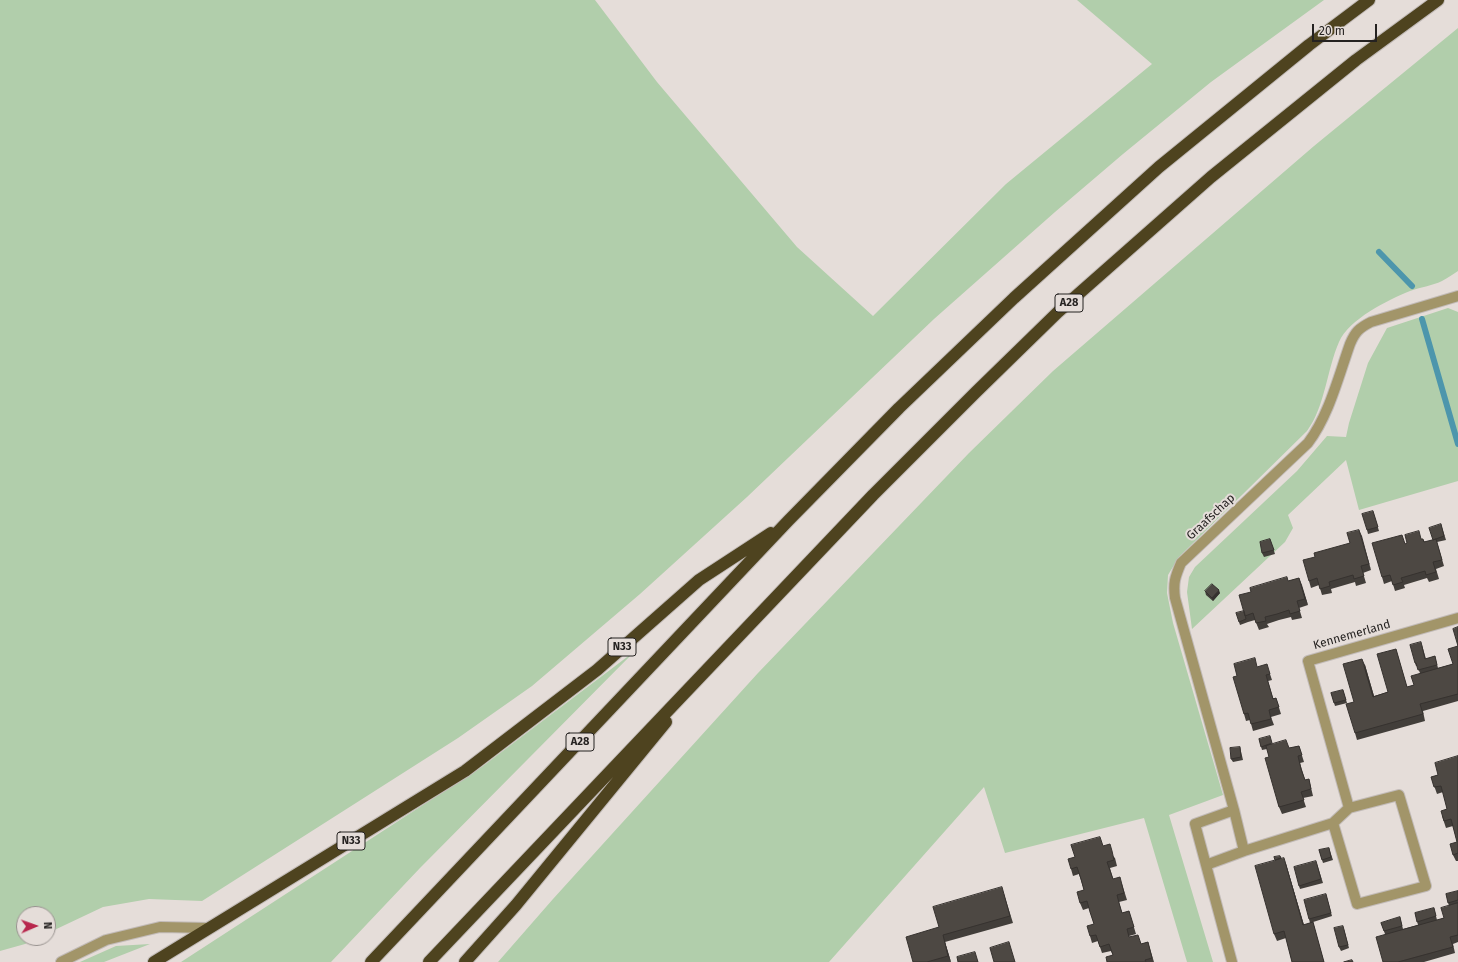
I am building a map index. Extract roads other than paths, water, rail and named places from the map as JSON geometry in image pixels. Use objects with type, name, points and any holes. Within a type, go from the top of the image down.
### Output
[{"type":"highway","name":"A28","points":[[371,962],[788,521],[899,408],[979,331],[1153,172],[1309,45],[1369,0]]},
{"type":"highway","name":"A28","points":[[429,962],[873,495],[1058,312],[1211,177],[1356,60],[1438,0]]},
{"type":"highway","name":"N33","points":[[154,962],[465,771],[597,670],[699,580],[788,521]]},
{"type":"highway","points":[[466,962],[516,905],[732,643]]},
{"type":"street","name":"Graafschap","points":[[1244,851],[1175,598],[1173,585],[1180,563],[1308,443],[1317,431],[1324,416],[1350,344],[1361,326],[1458,296]]},
{"type":"street","name":"Kennemerland","points":[[1349,808],[1308,661],[1458,618]]},
{"type":"street","points":[[1206,865],[1244,851],[1333,823],[1349,808],[1399,795],[1426,886],[1357,904],[1333,823]]},
{"type":"street","points":[[1232,962],[1195,824],[1234,810]]},
{"type":"street","points":[[61,962],[106,940],[144,931],[160,928],[209,928]]},
{"type":"waterway","points":[[1379,252],[1412,286]]},
{"type":"waterway","points":[[1422,319],[1458,444]]}]
